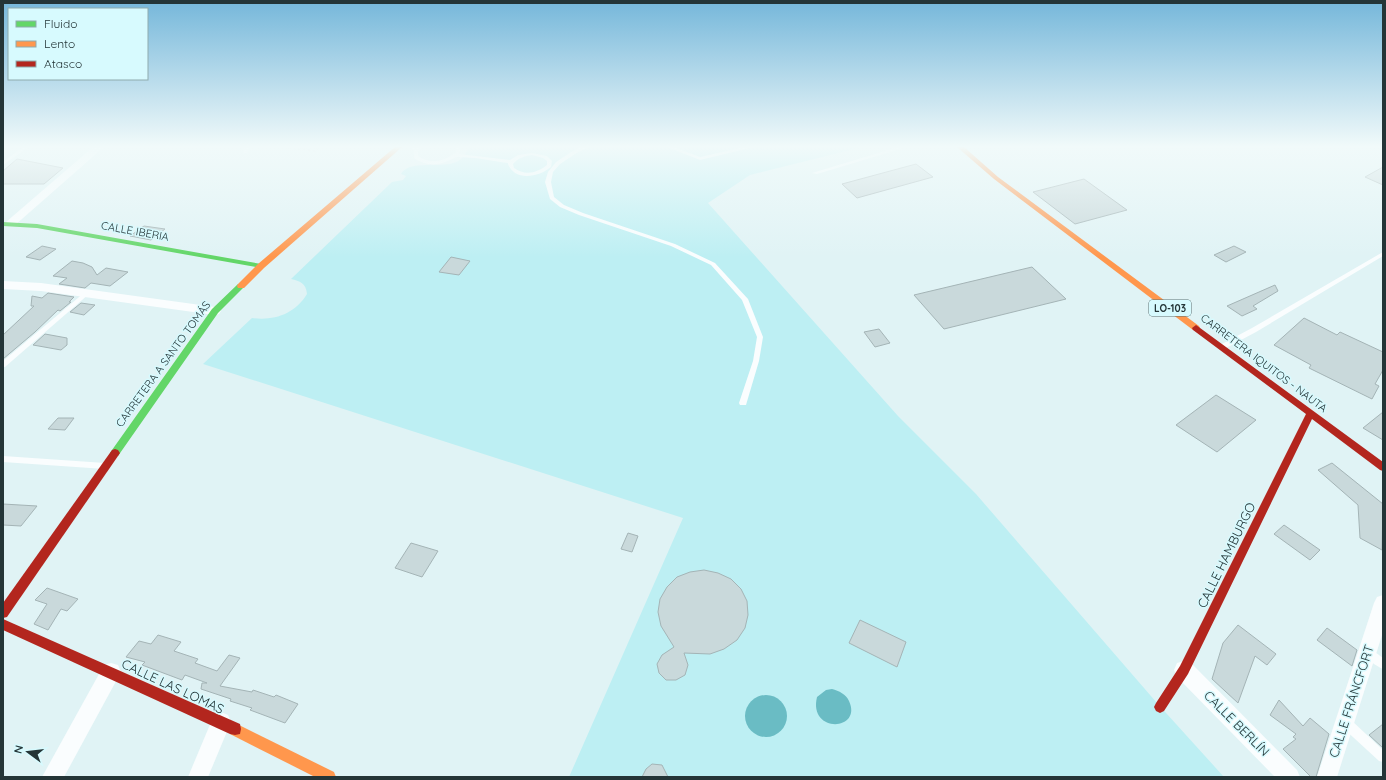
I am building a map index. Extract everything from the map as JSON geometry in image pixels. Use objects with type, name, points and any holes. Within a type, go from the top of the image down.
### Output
[{"type":"street","points":[[6,224],[55,183]]},
{"type":"street","name":"CARRETERA A SANTO TOMÁS","points":[[3,613],[215,311],[262,266],[357,183]]},
{"type":"street","name":"CARRETERA IQUITOS - NAUTA","points":[[1003,183],[1383,467]]},
{"type":"street","name":"CALLE IBERIA","points":[[6,224],[37,226],[262,266]]},
{"type":"street","points":[[3,285],[41,287],[215,311]]},
{"type":"street","name":"CALLE HAMBURGO","points":[[1160,707],[1184,670],[1311,413]]},
{"type":"street","name":"CALLE FRÁNCFORT","points":[[1327,777],[1383,603]]},
{"type":"street","name":"CALLE LAS LOMAS","points":[[3,624],[222,722],[327,777]]},
{"type":"street","name":"CALLE BERLÍN","points":[[1184,670],[1290,777]]},
{"type":"street","points":[[52,777],[111,672]]},
{"type":"street","points":[[198,777],[222,722]]},
{"type":"lane","points":[[548,183],[552,198],[562,206],[673,245],[713,264],[745,299],[760,337],[756,361],[743,403]]},
{"type":"lane","points":[[1222,347],[1254,330],[1383,254]]},
{"type":"lane","points":[[3,365],[88,293]]},
{"type":"lane","points":[[3,459],[106,466]]},
{"type":"lane","points":[[1367,651],[1383,664]]},
{"type":"lane","points":[[1345,722],[1383,757]]},
{"type":"shaded area","points":[[391,183],[737,183],[708,203],[898,416],[976,494],[1157,703],[1224,777],[569,777],[683,518],[203,364],[252,318],[260,319],[276,317],[283,315],[296,307],[307,294],[302,283],[291,279]]},
{"type":"shaded area","points":[[832,689],[842,693],[849,701],[851,711],[849,718],[843,723],[835,724],[827,722],[820,717],[816,709],[817,697],[826,690]]},
{"type":"shaded area","points":[[762,695],[770,695],[778,698],[784,704],[787,716],[784,728],[778,734],[770,737],[762,737],[754,734],[748,728],[745,720],[745,712],[748,704],[754,698]]},
{"type":"building","points":[[3,183],[45,183],[44,184]]},
{"type":"building","points":[[844,183],[910,183],[857,198],[842,184]]},
{"type":"building","points":[[1067,183],[1090,183],[1127,210],[1075,224],[1033,192]]},
{"type":"building","points":[[144,226],[165,229],[151,240],[130,236]]},
{"type":"building","points":[[42,246],[56,249],[40,260],[26,257]]},
{"type":"building","points":[[1234,246],[1246,252],[1226,262],[1214,255]]},
{"type":"building","points":[[451,257],[470,261],[459,275],[439,272]]},
{"type":"building","points":[[72,261],[83,263],[92,267],[97,275],[106,268],[128,272],[110,286],[91,283],[85,288],[59,284],[67,278],[53,276]]},
{"type":"building","points":[[1032,267],[1066,299],[944,329],[914,295]]},
{"type":"building","points":[[1275,285],[1278,291],[1253,306],[1257,309],[1242,316],[1227,306]]},
{"type":"building","points":[[48,293],[74,297],[69,302],[71,302],[60,311],[58,310],[3,359],[3,335],[34,306],[31,306],[32,296],[42,298]]},
{"type":"building","points":[[81,303],[95,305],[84,315],[70,312]]},
{"type":"building","points":[[1304,318],[1337,335],[1340,332],[1383,352],[1383,370],[1375,384],[1379,386],[1372,399],[1309,368],[1311,365],[1274,345]]},
{"type":"building","points":[[879,329],[890,343],[875,347],[864,332]]},
{"type":"building","points":[[45,334],[67,338],[67,345],[61,350],[33,345]]},
{"type":"building","points":[[1216,395],[1256,420],[1217,452],[1176,425]]},
{"type":"building","points":[[1383,412],[1383,440],[1363,428]]},
{"type":"building","points":[[58,418],[74,418],[65,430],[48,429]]},
{"type":"building","points":[[1332,463],[1383,504],[1382,550],[1360,538],[1358,505],[1318,470]]},
{"type":"building","points":[[3,504],[37,506],[21,526],[3,525]]},
{"type":"building","points":[[1284,525],[1320,550],[1310,560],[1274,534]]},
{"type":"building","points":[[628,533],[638,536],[632,552],[621,549]]},
{"type":"building","points":[[411,543],[438,551],[422,577],[395,568]]},
{"type":"building","points":[[704,570],[718,573],[731,579],[741,589],[747,601],[748,615],[745,628],[737,640],[724,649],[710,654],[684,653],[688,665],[685,675],[676,680],[666,680],[659,673],[657,664],[662,655],[674,647],[661,626],[658,612],[660,599],[667,587],[677,577],[690,572]]},
{"type":"building","points":[[47,588],[78,599],[67,611],[61,609],[48,630],[34,624],[47,604],[35,600]]},
{"type":"building","points":[[860,620],[906,642],[897,667],[849,643]]},
{"type":"building","points":[[1238,625],[1276,654],[1267,665],[1255,656],[1238,703],[1212,679],[1223,643]]},
{"type":"building","points":[[1327,628],[1357,650],[1352,666],[1317,640]]},
{"type":"building","points":[[158,635],[181,642],[174,651],[198,659],[195,663],[217,671],[229,655],[240,658],[220,686],[252,692],[253,690],[274,697],[276,695],[298,704],[285,723],[250,710],[252,708],[230,701],[231,699],[201,689],[202,683],[207,683],[185,675],[182,680],[142,665],[145,662],[126,657],[139,641],[151,644]]},
{"type":"building","points":[[1279,700],[1303,726],[1310,718],[1329,734],[1316,777],[1311,777],[1283,749],[1296,739],[1293,737],[1296,734],[1270,715]]},
{"type":"building","points":[[1383,724],[1383,748],[1369,735]]},
{"type":"building","points":[[652,764],[662,765],[668,777],[642,777],[646,769]]},
{"type":"traffic: fast","points":[[3,224],[37,226],[261,266]]},
{"type":"traffic: fast","points":[[115,453],[215,311],[241,286]]},
{"type":"traffic: slow","points":[[241,286],[261,266],[357,183]]},
{"type":"traffic: slow","points":[[1003,183],[1196,328]]},
{"type":"traffic: slow","points":[[235,729],[329,777]]},
{"type":"traffic: jam","points":[[1196,328],[1383,467]]},
{"type":"traffic: jam","points":[[1160,707],[1184,670],[1311,413]]},
{"type":"traffic: jam","points":[[3,613],[115,453]]},
{"type":"traffic: jam","points":[[3,624],[235,729]]}]
